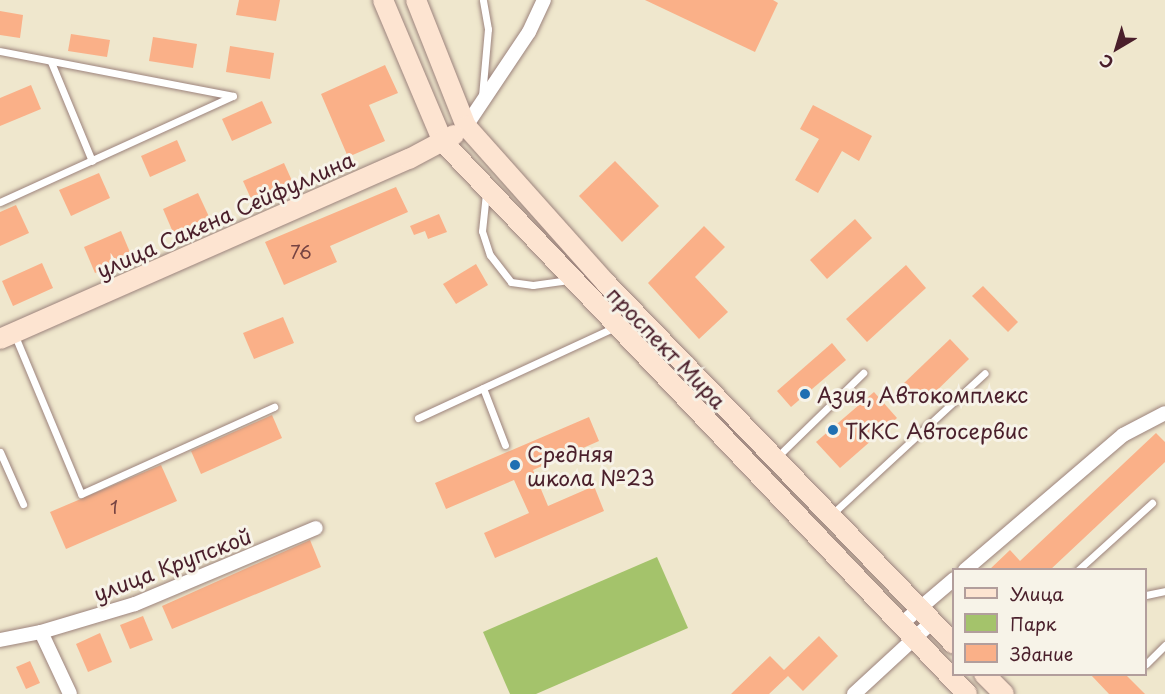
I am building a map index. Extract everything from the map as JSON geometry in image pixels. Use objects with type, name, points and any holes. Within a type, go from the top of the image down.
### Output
[{"type":"main road","name":"проспект Мира","points":[[383,0],[443,142],[570,280],[967,694]]},
{"type":"main road","name":"проспект Мира","points":[[416,0],[466,126],[606,283],[952,642]]},
{"type":"main road","name":"улица Сакена Сейфуллина","points":[[7,336],[443,142],[466,126]]},
{"type":"main road","points":[[985,676],[1004,694]]},
{"type":"street","points":[[466,126],[529,32],[544,0]]},
{"type":"street","points":[[967,568],[1123,435],[1165,413]]},
{"type":"street","name":"улица Крупской","points":[[0,640],[41,632],[135,604],[316,528]]},
{"type":"street","points":[[854,694],[914,640],[925,615],[952,581]]},
{"type":"street","points":[[900,626],[925,615]]},
{"type":"street","points":[[41,632],[70,694]]},
{"type":"lane","points":[[480,105],[488,28],[483,0]]},
{"type":"lane","points":[[0,51],[234,96],[0,202]]},
{"type":"lane","points":[[51,62],[92,160]]},
{"type":"lane","points":[[486,187],[482,231],[490,255],[511,282],[533,285],[570,280]]},
{"type":"lane","points":[[418,418],[615,327]]},
{"type":"lane","points":[[7,336],[81,494],[274,407]]},
{"type":"lane","points":[[774,459],[863,373]]},
{"type":"lane","points":[[829,516],[985,373]]},
{"type":"lane","points":[[483,388],[505,445]]},
{"type":"lane","points":[[0,452],[23,504]]},
{"type":"lane","points":[[1080,568],[1152,503]]},
{"type":"lane","points":[[1147,595],[1165,591]]},
{"type":"lane","points":[[1147,663],[1165,645]]},
{"type":"green space","points":[[657,557],[688,628],[536,694],[510,694],[483,632]]},
{"type":"building","points":[[239,0],[280,0],[276,21],[236,15]]},
{"type":"building","points":[[645,0],[773,0],[778,3],[755,52]]},
{"type":"building","points":[[0,11],[23,15],[20,38],[0,35]]},
{"type":"building","points":[[71,34],[110,40],[107,57],[68,51]]},
{"type":"building","points":[[153,37],[197,44],[193,68],[149,61]]},
{"type":"building","points":[[230,46],[274,53],[270,79],[226,72]]},
{"type":"building","points":[[385,65],[398,93],[369,105],[385,141],[348,157],[321,94]]},
{"type":"building","points":[[31,85],[41,109],[0,126],[0,98]]},
{"type":"building","points":[[262,101],[272,123],[232,141],[222,119]]},
{"type":"building","points":[[813,105],[872,136],[859,161],[842,151],[818,193],[795,180],[819,139],[800,129]]},
{"type":"building","points":[[177,140],[186,161],[150,177],[141,156]]},
{"type":"building","points":[[615,161],[659,206],[622,242],[579,196]]},
{"type":"building","points":[[284,163],[293,183],[252,201],[243,181]]},
{"type":"building","points":[[99,173],[110,198],[71,216],[59,190]]},
{"type":"building","points":[[396,187],[408,212],[330,246],[337,262],[284,285],[265,242]]},
{"type":"building","points":[[198,193],[211,221],[175,237],[163,209]]},
{"type":"building","points":[[16,205],[29,233],[0,246],[0,212]]},
{"type":"building","points":[[439,214],[447,232],[428,239],[425,231],[414,235],[410,226]]},
{"type":"building","points":[[855,219],[872,238],[827,279],[810,260]]},
{"type":"building","points":[[704,226],[725,247],[695,277],[728,312],[699,339],[648,283]]},
{"type":"building","points":[[121,231],[132,257],[95,273],[84,247]]},
{"type":"building","points":[[42,263],[53,288],[13,306],[2,281]]},
{"type":"building","points":[[476,264],[488,285],[456,304],[443,284]]},
{"type":"building","points":[[906,265],[926,288],[867,342],[846,319]]},
{"type":"building","points":[[983,286],[1018,322],[1008,332],[972,296]]},
{"type":"building","points":[[283,317],[294,343],[254,359],[243,333]]},
{"type":"building","points":[[950,339],[969,359],[922,405],[902,385]]},
{"type":"building","points":[[832,343],[846,360],[791,407],[777,391]]},
{"type":"building","points":[[874,392],[897,418],[840,468],[816,442]]},
{"type":"building","points":[[272,415],[282,438],[201,474],[191,451]]},
{"type":"building","points":[[589,417],[599,441],[533,470],[548,506],[594,486],[604,511],[495,558],[484,533],[529,513],[514,480],[446,509],[435,483]]},
{"type":"building","points":[[1156,433],[1165,442],[1165,462],[1052,568],[991,568],[1010,550],[1020,561]]},
{"type":"building","points":[[161,465],[177,501],[66,549],[50,512]]},
{"type":"building","points":[[310,540],[321,567],[172,629],[162,606]]},
{"type":"building","points":[[143,616],[153,640],[130,649],[120,625]]},
{"type":"building","points":[[100,633],[112,662],[88,672],[76,644]]},
{"type":"building","points":[[819,636],[838,656],[803,691],[788,676],[769,694],[731,694],[770,656],[784,670]]},
{"type":"building","points":[[30,661],[40,683],[26,689],[16,667]]},
{"type":"building","points":[[1092,676],[1127,676],[1145,694],[1109,694]]},
{"type":"place","name":"Азия, Автокомплекс","points":[[805,394]]},
{"type":"place","name":"ТККС Автосервис","points":[[833,430]]},
{"type":"place","name":"Средняя школа №23","points":[[515,465]]}]
